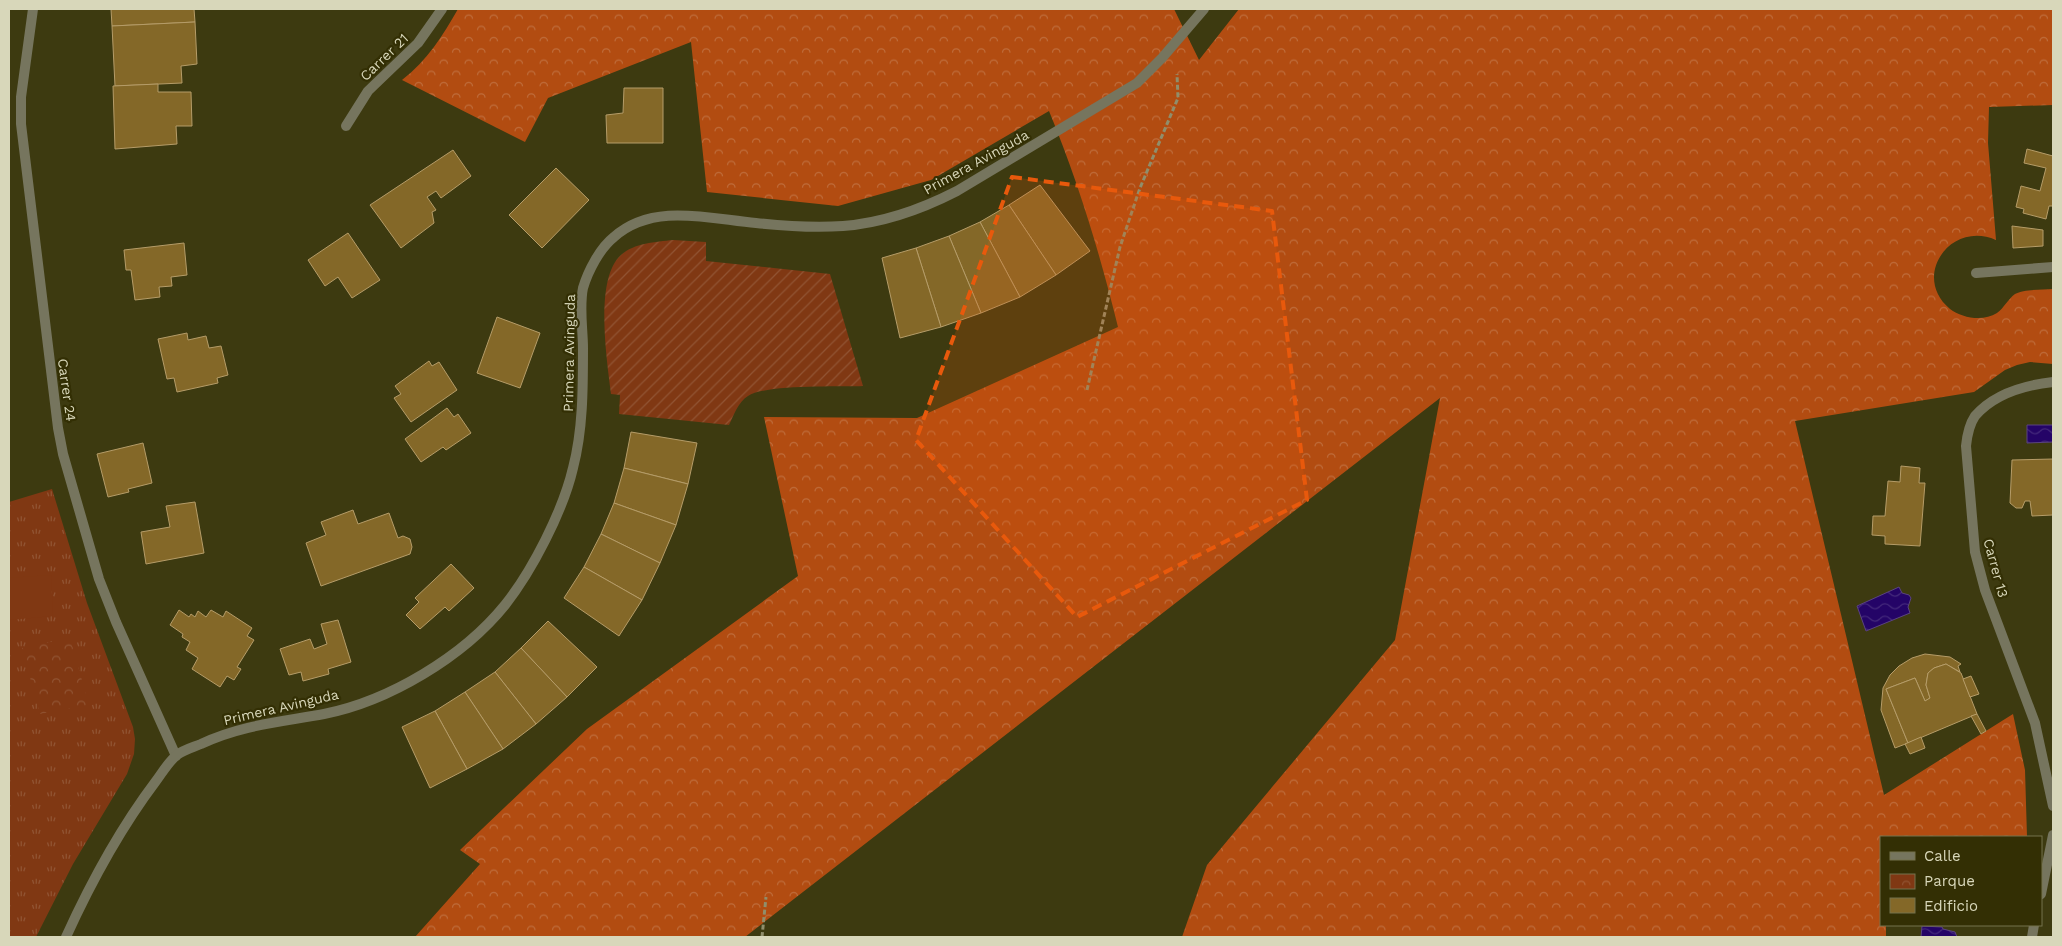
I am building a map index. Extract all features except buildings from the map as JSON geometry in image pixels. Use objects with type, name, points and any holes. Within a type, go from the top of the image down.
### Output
[{"type":"street","name":"Carrer 24","points":[[33,9],[22,97],[21,124],[58,428],[65,460],[99,579],[116,622],[176,756]]},
{"type":"street","name":"Carrer 21","points":[[346,126],[368,91],[418,43],[442,9]]},
{"type":"street","name":"Primera Avinguda","points":[[176,756],[226,732],[328,713],[375,696],[416,678],[451,656],[479,632],[504,606],[527,574],[549,532],[573,470],[582,402],[583,289],[596,259],[614,236],[642,221],[668,216],[692,215],[754,223],[841,226],[868,223],[902,214],[957,191],[1136,83],[1175,44],[1204,9]]},
{"type":"street","points":[[1976,273],[2053,268]]},
{"type":"street","name":"Carrer 13","points":[[2053,382],[2019,388],[1988,406],[1976,416],[1969,430],[1966,446],[1975,552],[1985,590],[2035,723],[2053,806]]},
{"type":"street","points":[[66,937],[83,898],[112,846],[176,756]]},
{"type":"street","points":[[2042,889],[2053,835]]},
{"type":"path","points":[[1087,390],[1120,247],[1140,188],[1178,98],[1175,44]]},
{"type":"path","points":[[762,937],[766,897]]},
{"type":"highlighted area","points":[[1012,177],[1272,211],[1307,500],[1077,617],[916,440]]},
{"type":"green space","points":[[458,9],[1174,9],[1199,60],[1239,9],[2053,9],[2053,105],[1989,107],[1988,143],[1996,240],[1979,236],[1964,238],[1951,245],[1941,255],[1935,268],[1934,282],[1939,296],[1950,309],[1960,315],[1973,318],[1991,316],[1997,313],[2019,292],[2053,289],[2053,364],[2030,362],[2017,365],[2005,370],[1974,392],[1795,421],[1884,795],[2013,714],[2025,770],[2027,836],[1880,836],[1880,926],[1886,926],[1886,937],[1182,937],[1207,865],[1395,640],[1440,398],[745,937],[415,937],[480,864],[460,850],[587,729],[798,576],[764,417],[917,418],[1118,327],[1088,218],[1049,111],[931,180],[838,206],[707,192],[691,42],[548,98],[525,142],[402,80],[419,65],[440,38]]},
{"type":"green space","points":[[673,240],[706,242],[706,261],[830,274],[863,386],[821,386],[757,392],[748,396],[742,402],[729,425],[619,414],[620,395],[611,394],[605,341],[604,321],[607,282],[613,266],[626,251],[646,244]]},
{"type":"green space","points":[[52,489],[87,603],[133,727],[135,739],[134,754],[127,774],[73,864],[36,937],[9,937],[9,502]]},
{"type":"green space","points":[[51,575],[53,616],[9,620],[9,578]]},
{"type":"green space","points":[[70,638],[89,705],[40,714],[22,648]]},
{"type":"water","points":[[2027,425],[2053,425],[2053,442],[2027,443]]},
{"type":"water","points":[[1899,587],[1902,593],[1909,595],[1911,598],[1908,607],[1910,613],[1866,631],[1857,606]]},
{"type":"water","points":[[1922,926],[1942,927],[1943,929],[1955,932],[1957,937],[1921,937]]}]
